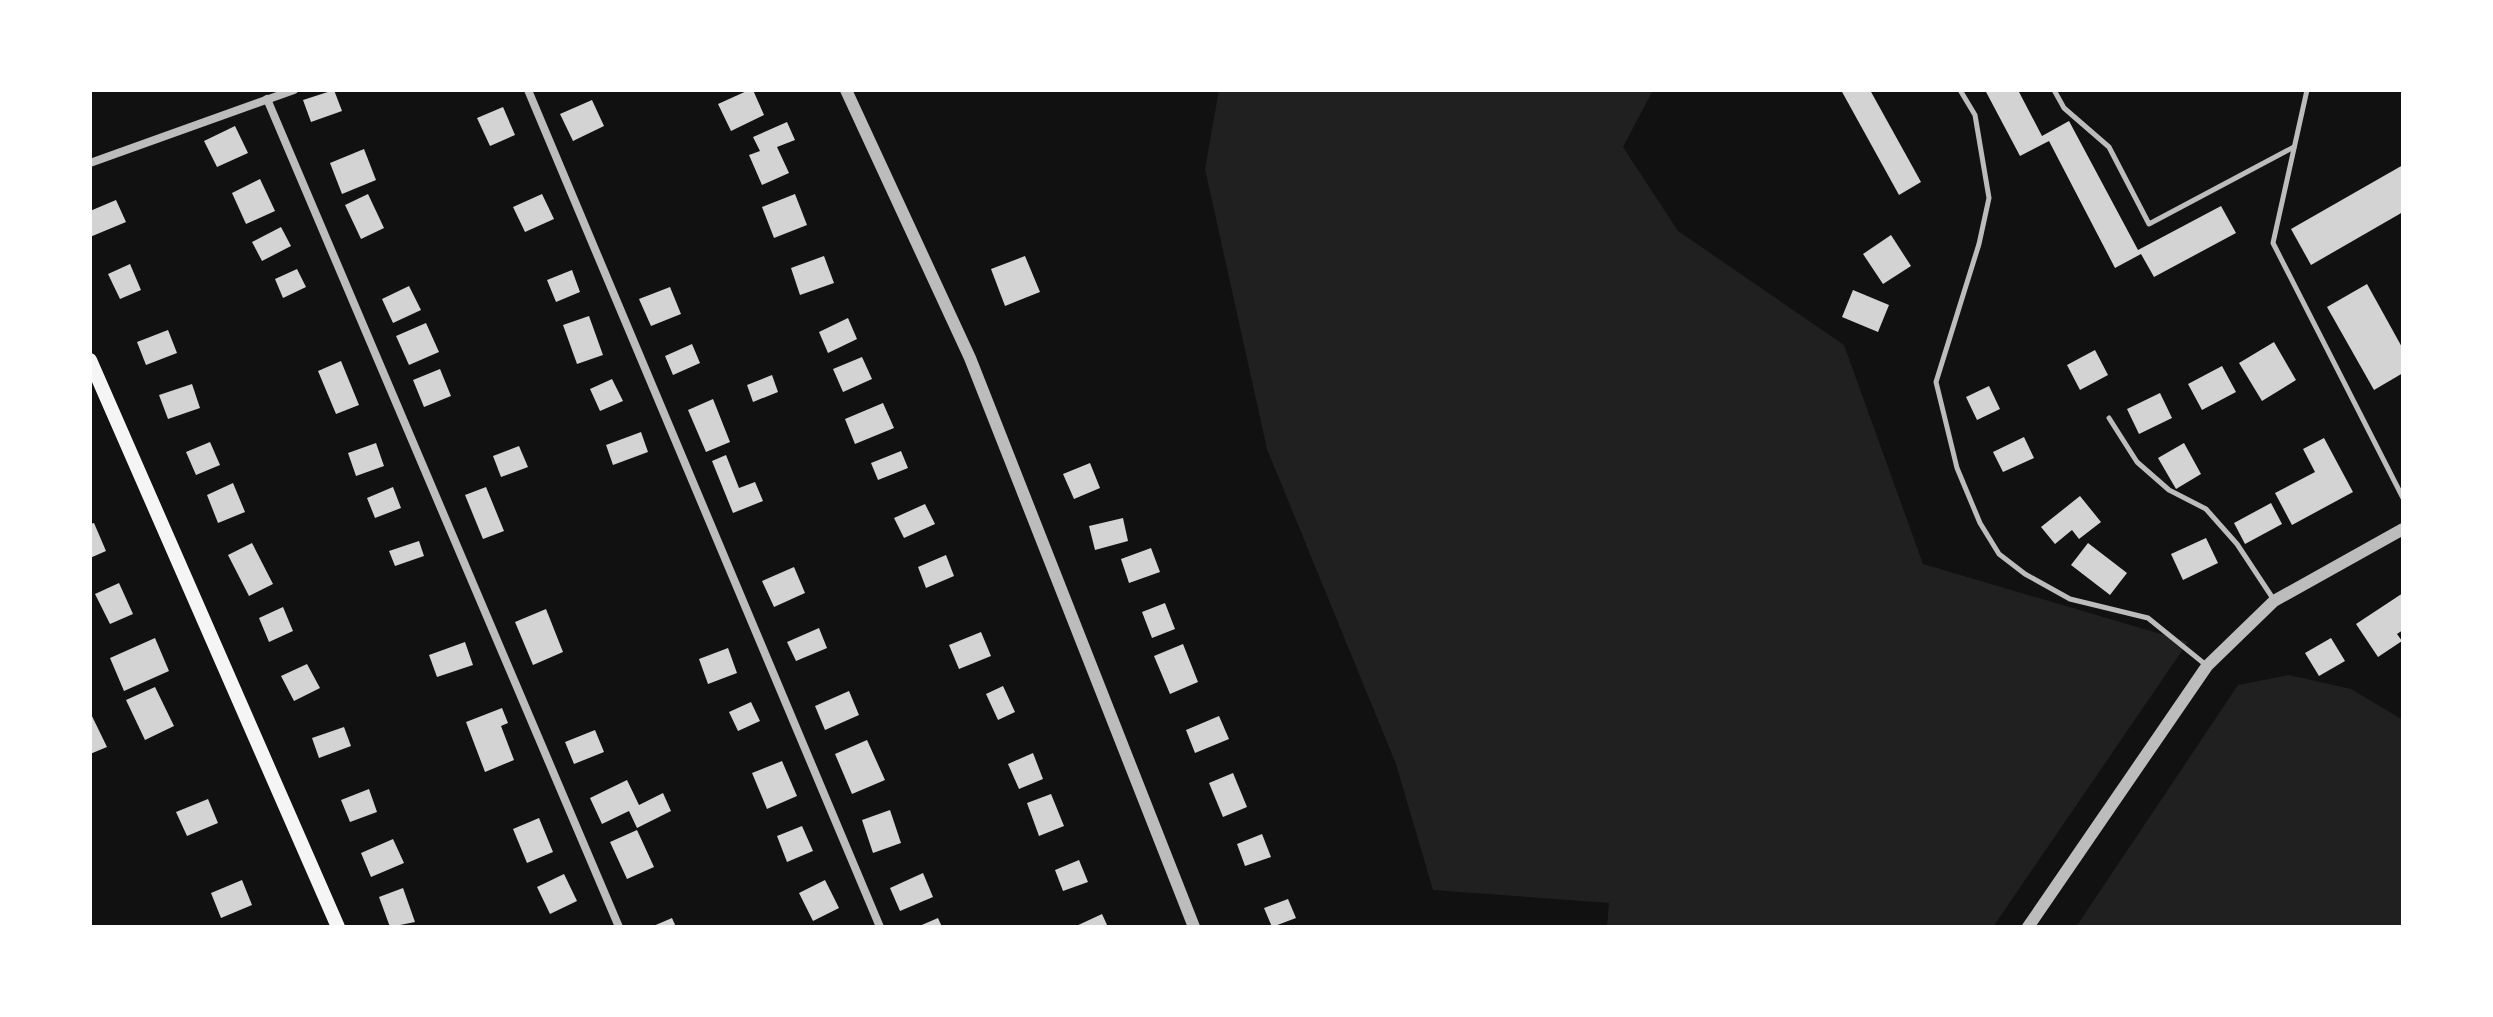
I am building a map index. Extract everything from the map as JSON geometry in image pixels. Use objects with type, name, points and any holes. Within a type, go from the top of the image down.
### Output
[{"type":"main road","points":[[90,360],[338,927]]},
{"type":"street","points":[[90,163],[294,90]]},
{"type":"street","points":[[528,90],[880,927]]},
{"type":"street","points":[[846,90],[970,358],[1194,927]]},
{"type":"street","points":[[267,99],[619,927]]},
{"type":"street","points":[[2028,927],[2207,666],[2274,601],[2403,529]]},
{"type":"lane","points":[[1960,90],[1975,115],[1989,198],[1979,244],[1936,382],[1957,468],[1980,523],[1999,554],[2025,574],[2070,599],[2148,618],[2207,666]]},
{"type":"lane","points":[[2054,90],[2064,108],[2109,147],[2149,224],[2294,147]]},
{"type":"lane","points":[[2307,90],[2273,243],[2403,498]]},
{"type":"lane","points":[[2109,418],[2137,462],[2169,490],[2206,509],[2237,544],[2274,601]]},
{"type":"shaded area","points":[[1219,90],[1653,90],[1623,147],[1678,231],[1844,345],[1923,564],[2188,642],[1993,927],[1607,927],[1609,903],[1433,890],[1396,764],[1267,449],[1205,169]]},
{"type":"shaded area","points":[[2289,675],[2351,689],[2403,720],[2403,927],[2076,927],[2238,685]]},
{"type":"building","points":[[334,90],[342,111],[311,122],[303,100]]},
{"type":"building","points":[[753,90],[764,115],[731,131],[718,104]]},
{"type":"building","points":[[1841,90],[1870,90],[1921,182],[1899,195]]},
{"type":"building","points":[[1985,90],[2018,90],[2042,136],[2069,121],[2138,250],[2221,206],[2236,233],[2154,277],[2141,254],[2115,268],[2049,141],[2020,156]]},
{"type":"building","points":[[592,100],[604,126],[573,141],[560,114]]},
{"type":"building","points":[[503,107],[515,135],[490,146],[477,118]]},
{"type":"building","points":[[787,122],[795,140],[777,147],[789,173],[762,185],[749,155],[760,151],[753,137]]},
{"type":"building","points":[[235,126],[248,153],[217,167],[204,141]]},
{"type":"building","points":[[364,149],[376,180],[342,194],[330,163]]},
{"type":"building","points":[[2403,165],[2403,212],[2311,265],[2291,229]]},
{"type":"building","points":[[260,179],[275,211],[246,224],[232,193]]},
{"type":"building","points":[[368,194],[384,228],[361,239],[345,205]]},
{"type":"building","points":[[542,194],[554,219],[525,232],[513,207]]},
{"type":"building","points":[[795,194],[807,225],[774,238],[762,207]]},
{"type":"building","points":[[116,200],[126,222],[90,237],[90,211]]},
{"type":"building","points":[[281,227],[291,246],[262,261],[252,242]]},
{"type":"building","points":[[1891,235],[1911,266],[1883,284],[1863,254]]},
{"type":"building","points":[[824,256],[834,283],[800,295],[791,268]]},
{"type":"building","points":[[1025,256],[1040,292],[1005,306],[991,269]]},
{"type":"building","points":[[130,264],[141,290],[120,299],[108,274]]},
{"type":"building","points":[[297,269],[306,287],[283,298],[275,279]]},
{"type":"building","points":[[572,270],[580,292],[556,302],[547,280]]},
{"type":"building","points":[[2367,284],[2403,349],[2403,373],[2374,390],[2327,307]]},
{"type":"building","points":[[409,286],[421,310],[393,323],[382,299]]},
{"type":"building","points":[[670,287],[681,314],[651,326],[639,299]]},
{"type":"building","points":[[1853,290],[1889,305],[1878,332],[1842,317]]},
{"type":"building","points":[[589,316],[603,355],[577,364],[563,325]]},
{"type":"building","points":[[848,318],[857,339],[828,353],[819,332]]},
{"type":"building","points":[[426,323],[439,352],[409,365],[396,336]]},
{"type":"building","points":[[168,330],[177,353],[146,365],[137,342]]},
{"type":"building","points":[[2274,342],[2296,380],[2262,401],[2239,363]]},
{"type":"building","points":[[692,344],[700,363],[673,375],[665,356]]},
{"type":"building","points":[[2095,350],[2108,375],[2080,390],[2067,365]]},
{"type":"building","points":[[862,357],[872,379],[843,392],[833,369]]},
{"type":"building","points":[[341,361],[359,405],[336,414],[318,371]]},
{"type":"building","points":[[2222,366],[2236,392],[2202,410],[2188,384]]},
{"type":"building","points":[[440,369],[451,396],[424,407],[413,380]]},
{"type":"building","points":[[772,375],[778,392],[753,402],[747,385]]},
{"type":"building","points":[[612,379],[623,401],[600,411],[590,389]]},
{"type":"building","points":[[192,384],[200,408],[168,419],[159,395]]},
{"type":"building","points":[[1989,386],[2000,409],[1977,420],[1966,397]]},
{"type":"building","points":[[2160,393],[2172,418],[2139,434],[2127,409]]},
{"type":"building","points":[[713,399],[730,442],[706,452],[688,410]]},
{"type":"building","points":[[883,403],[894,428],[855,444],[845,419]]},
{"type":"building","points":[[641,432],[648,452],[613,465],[606,445]]},
{"type":"building","points":[[2024,437],[2034,458],[2003,472],[1993,452]]},
{"type":"building","points":[[2324,438],[2353,492],[2292,525],[2275,493],[2315,472],[2303,449]]},
{"type":"building","points":[[210,442],[220,465],[196,475],[186,452]]},
{"type":"building","points":[[376,443],[384,466],[356,476],[348,453]]},
{"type":"building","points":[[2184,443],[2201,474],[2176,489],[2158,458]]},
{"type":"building","points":[[519,446],[528,467],[501,477],[493,456]]},
{"type":"building","points":[[901,451],[908,468],[878,480],[871,463]]},
{"type":"building","points":[[726,455],[739,488],[755,482],[763,501],[733,513],[712,461]]},
{"type":"building","points":[[1090,463],[1100,488],[1074,499],[1063,474]]},
{"type":"building","points":[[233,483],[245,512],[218,523],[207,495]]},
{"type":"building","points":[[393,487],[401,508],[375,518],[367,498]]},
{"type":"building","points":[[486,487],[504,531],[483,539],[465,495]]},
{"type":"building","points":[[2080,496],[2101,522],[2079,539],[2072,530],[2055,544],[2041,527]]},
{"type":"building","points":[[2271,503],[2282,524],[2245,544],[2234,523]]},
{"type":"building","points":[[925,504],[935,524],[904,538],[894,518]]},
{"type":"building","points":[[1123,518],[1128,541],[1095,550],[1089,526]]},
{"type":"building","points":[[94,523],[106,551],[90,558],[90,524]]},
{"type":"building","points":[[2206,538],[2218,563],[2183,580],[2171,554]]},
{"type":"building","points":[[419,541],[424,556],[395,566],[389,551]]},
{"type":"building","points":[[252,543],[273,584],[249,596],[228,555]]},
{"type":"building","points":[[2088,543],[2127,573],[2110,595],[2071,565]]},
{"type":"building","points":[[1151,548],[1160,572],[1129,583],[1121,559]]},
{"type":"building","points":[[946,555],[954,576],[926,588],[918,567]]},
{"type":"building","points":[[794,567],[805,593],[774,607],[762,581]]},
{"type":"building","points":[[119,583],[133,614],[110,624],[95,594]]},
{"type":"building","points":[[2403,593],[2403,630],[2397,634],[2402,641],[2378,657],[2356,624]]},
{"type":"building","points":[[1165,603],[1175,629],[1152,638],[1142,612]]},
{"type":"building","points":[[283,607],[293,631],[269,642],[259,618]]},
{"type":"building","points":[[546,609],[563,652],[533,665],[515,622]]},
{"type":"building","points":[[819,628],[827,648],[796,661],[787,642]]},
{"type":"building","points":[[981,632],[991,656],[959,669],[949,645]]},
{"type":"building","points":[[155,638],[169,671],[124,691],[110,658]]},
{"type":"building","points":[[2331,638],[2345,661],[2319,676],[2305,653]]},
{"type":"building","points":[[465,642],[473,665],[437,677],[429,655]]},
{"type":"building","points":[[1183,644],[1198,682],[1170,694],[1154,656]]},
{"type":"building","points":[[728,648],[737,673],[708,684],[699,659]]},
{"type":"building","points":[[307,664],[320,688],[294,701],[281,676]]},
{"type":"building","points":[[1003,686],[1015,712],[998,720],[986,694]]},
{"type":"building","points":[[155,687],[174,726],[145,740],[126,700]]},
{"type":"building","points":[[849,691],[859,715],[825,730],[815,706]]},
{"type":"building","points":[[751,702],[760,721],[738,731],[729,712]]},
{"type":"building","points":[[502,708],[508,723],[501,726],[514,760],[485,772],[466,722]]},
{"type":"building","points":[[90,712],[107,747],[90,754]]},
{"type":"building","points":[[1219,716],[1229,739],[1195,753],[1186,730]]},
{"type":"building","points":[[344,727],[351,746],[319,758],[312,738]]},
{"type":"building","points":[[595,730],[604,752],[574,764],[565,742]]},
{"type":"building","points":[[867,740],[885,780],[852,794],[835,754]]},
{"type":"building","points":[[1033,753],[1043,779],[1019,789],[1008,764]]},
{"type":"building","points":[[782,761],[797,796],[767,809],[752,773]]},
{"type":"building","points":[[1233,773],[1247,807],[1223,817],[1209,783]]},
{"type":"building","points":[[627,780],[639,805],[663,793],[671,811],[637,828],[629,811],[602,824],[590,798]]},
{"type":"building","points":[[369,789],[377,812],[350,822],[341,800]]},
{"type":"building","points":[[1051,794],[1064,826],[1039,836],[1027,803]]},
{"type":"building","points":[[208,799],[218,823],[187,836],[176,812]]},
{"type":"building","points":[[890,810],[901,843],[873,853],[862,820]]},
{"type":"building","points":[[539,818],[553,852],[527,863],[513,829]]},
{"type":"building","points":[[802,826],[813,851],[787,862],[777,836]]},
{"type":"building","points":[[637,830],[654,867],[627,879],[610,842]]},
{"type":"building","points":[[1262,834],[1271,857],[1245,866],[1237,844]]},
{"type":"building","points":[[393,839],[404,863],[371,877],[361,853]]},
{"type":"building","points":[[1079,860],[1088,882],[1063,891],[1055,870]]},
{"type":"building","points":[[923,873],[933,897],[900,911],[890,888]]},
{"type":"building","points":[[564,874],[577,901],[550,914],[537,887]]},
{"type":"building","points":[[242,880],[252,905],[221,918],[211,893]]},
{"type":"building","points":[[825,880],[839,908],[813,921],[799,893]]},
{"type":"building","points":[[403,888],[415,922],[390,927],[379,897]]},
{"type":"building","points":[[1288,899],[1296,918],[1272,927],[1264,908]]},
{"type":"building","points":[[1102,914],[1108,927],[1074,927]]},
{"type":"building","points":[[672,918],[676,927],[651,927]]},
{"type":"building","points":[[938,918],[942,927],[917,927]]}]
